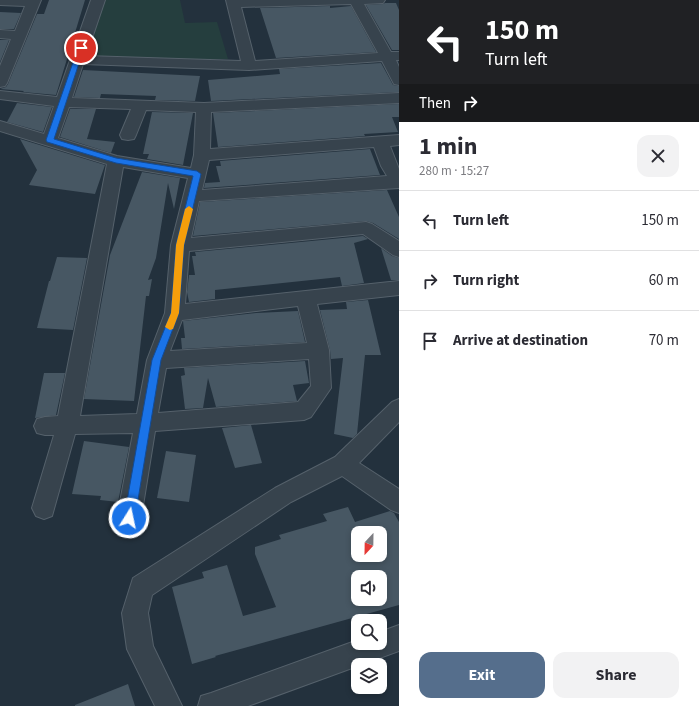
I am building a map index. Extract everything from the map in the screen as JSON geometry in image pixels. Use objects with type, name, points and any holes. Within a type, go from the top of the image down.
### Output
[{"type":"street","points":[[50,140],[98,0]]},
{"type":"street","points":[[249,66],[234,2],[378,0]]},
{"type":"street","points":[[0,1],[34,2],[0,83]]},
{"type":"street","points":[[356,1],[393,56],[399,81]]},
{"type":"street","points":[[0,34],[20,35]]},
{"type":"street","points":[[77,60],[249,66],[393,56]]},
{"type":"street","points":[[0,95],[63,102],[204,108],[399,98]]},
{"type":"street","points":[[128,136],[140,106]]},
{"type":"street","points":[[129,518],[157,360],[175,313],[180,245],[202,156],[204,108]]},
{"type":"street","points":[[0,126],[116,161],[197,174]]},
{"type":"street","points":[[202,156],[399,140]]},
{"type":"street","points":[[192,196],[399,182],[389,166],[380,141]]},
{"type":"street","points":[[44,508],[67,426],[116,161]]},
{"type":"street","points":[[180,245],[366,228],[399,250]]},
{"type":"street","points":[[175,313],[399,288]]},
{"type":"street","points":[[45,426],[146,423],[304,411],[321,388],[318,350],[306,299]]},
{"type":"street","points":[[157,360],[318,350]]},
{"type":"street","points":[[169,706],[140,649],[135,612],[142,587],[283,495],[343,464],[399,408]]},
{"type":"street","points":[[343,464],[399,502]]},
{"type":"street","points":[[211,706],[399,638]]},
{"type":"green space","points":[[105,0],[180,0],[185,23],[217,22],[228,59],[193,60],[82,57]]},
{"type":"building","points":[[49,0],[85,0],[56,95],[0,89],[6,87],[8,84],[37,14],[44,14]]},
{"type":"building","points":[[396,3],[399,10],[399,50],[392,50],[366,5]]},
{"type":"building","points":[[330,6],[330,8],[351,6],[376,52],[276,58],[260,8]]},
{"type":"building","points":[[0,12],[21,13],[14,29],[0,29]]},
{"type":"building","points":[[0,40],[9,40],[0,62]]},
{"type":"building","points":[[381,63],[393,85],[399,86],[399,92],[211,101],[208,80],[280,74],[279,69]]},
{"type":"building","points":[[83,70],[200,76],[195,101],[155,100],[156,96],[101,94],[100,98],[74,97]]},
{"type":"building","points":[[17,103],[52,107],[43,132],[7,122]]},
{"type":"building","points":[[399,104],[399,117],[392,117],[398,132],[364,134],[365,136],[218,147],[213,113]]},
{"type":"building","points":[[70,109],[96,109],[87,139],[115,142],[111,153],[60,137]]},
{"type":"building","points":[[152,112],[193,113],[183,165],[147,159],[149,154],[143,154]]},
{"type":"building","points":[[20,139],[105,165],[95,194],[29,185],[37,170]]},
{"type":"building","points":[[370,149],[380,175],[204,188],[205,183],[220,182],[216,166],[221,166],[220,161]]},
{"type":"building","points":[[142,172],[180,178],[174,209],[168,183],[156,258],[148,280],[152,279],[149,296],[146,296],[134,401],[84,399],[110,255]]},
{"type":"building","points":[[387,190],[399,217],[399,239],[373,223],[366,221],[193,236],[200,202]]},
{"type":"building","points":[[363,236],[368,239],[354,243],[364,283],[342,286],[340,277],[215,290],[215,299],[189,302],[187,292],[189,275],[195,275],[192,256],[196,256],[195,252]]},
{"type":"building","points":[[381,248],[392,256],[399,258],[399,280],[391,280]]},
{"type":"building","points":[[57,257],[87,258],[73,330],[37,328]]},
{"type":"building","points":[[368,300],[381,355],[365,355],[357,434],[353,438],[334,434],[343,358],[331,359],[320,310],[347,309],[346,302]]},
{"type":"building","points":[[298,311],[305,342],[182,349],[181,338],[185,338],[183,321],[256,313]]},
{"type":"building","points":[[305,361],[309,383],[293,385],[297,401],[216,407],[208,378],[203,408],[185,409],[181,376],[185,375],[184,368]]},
{"type":"building","points":[[44,373],[65,373],[56,415],[35,418]]},
{"type":"building","points":[[251,425],[262,463],[235,468],[222,428]]},
{"type":"building","points":[[84,441],[129,447],[118,502],[100,500],[101,496],[72,494]]},
{"type":"building","points":[[166,451],[196,455],[189,502],[157,498]]},
{"type":"building","points":[[348,507],[355,522],[390,511],[394,513],[399,522],[399,605],[367,614],[351,614],[351,618],[215,656],[216,657],[192,664],[172,587],[204,578],[202,572],[227,565],[243,616],[276,607],[255,554],[255,547],[281,539],[279,535],[327,521],[323,514]]},
{"type":"building","points":[[128,684],[135,706],[75,706],[75,705]]},
{"type":"slow traffic","points":[[170,327],[175,313],[180,245],[189,209]]},
{"type":"route","points":[[81,48],[50,140],[116,161],[197,174],[180,245],[175,313],[157,360],[129,518]]}]
